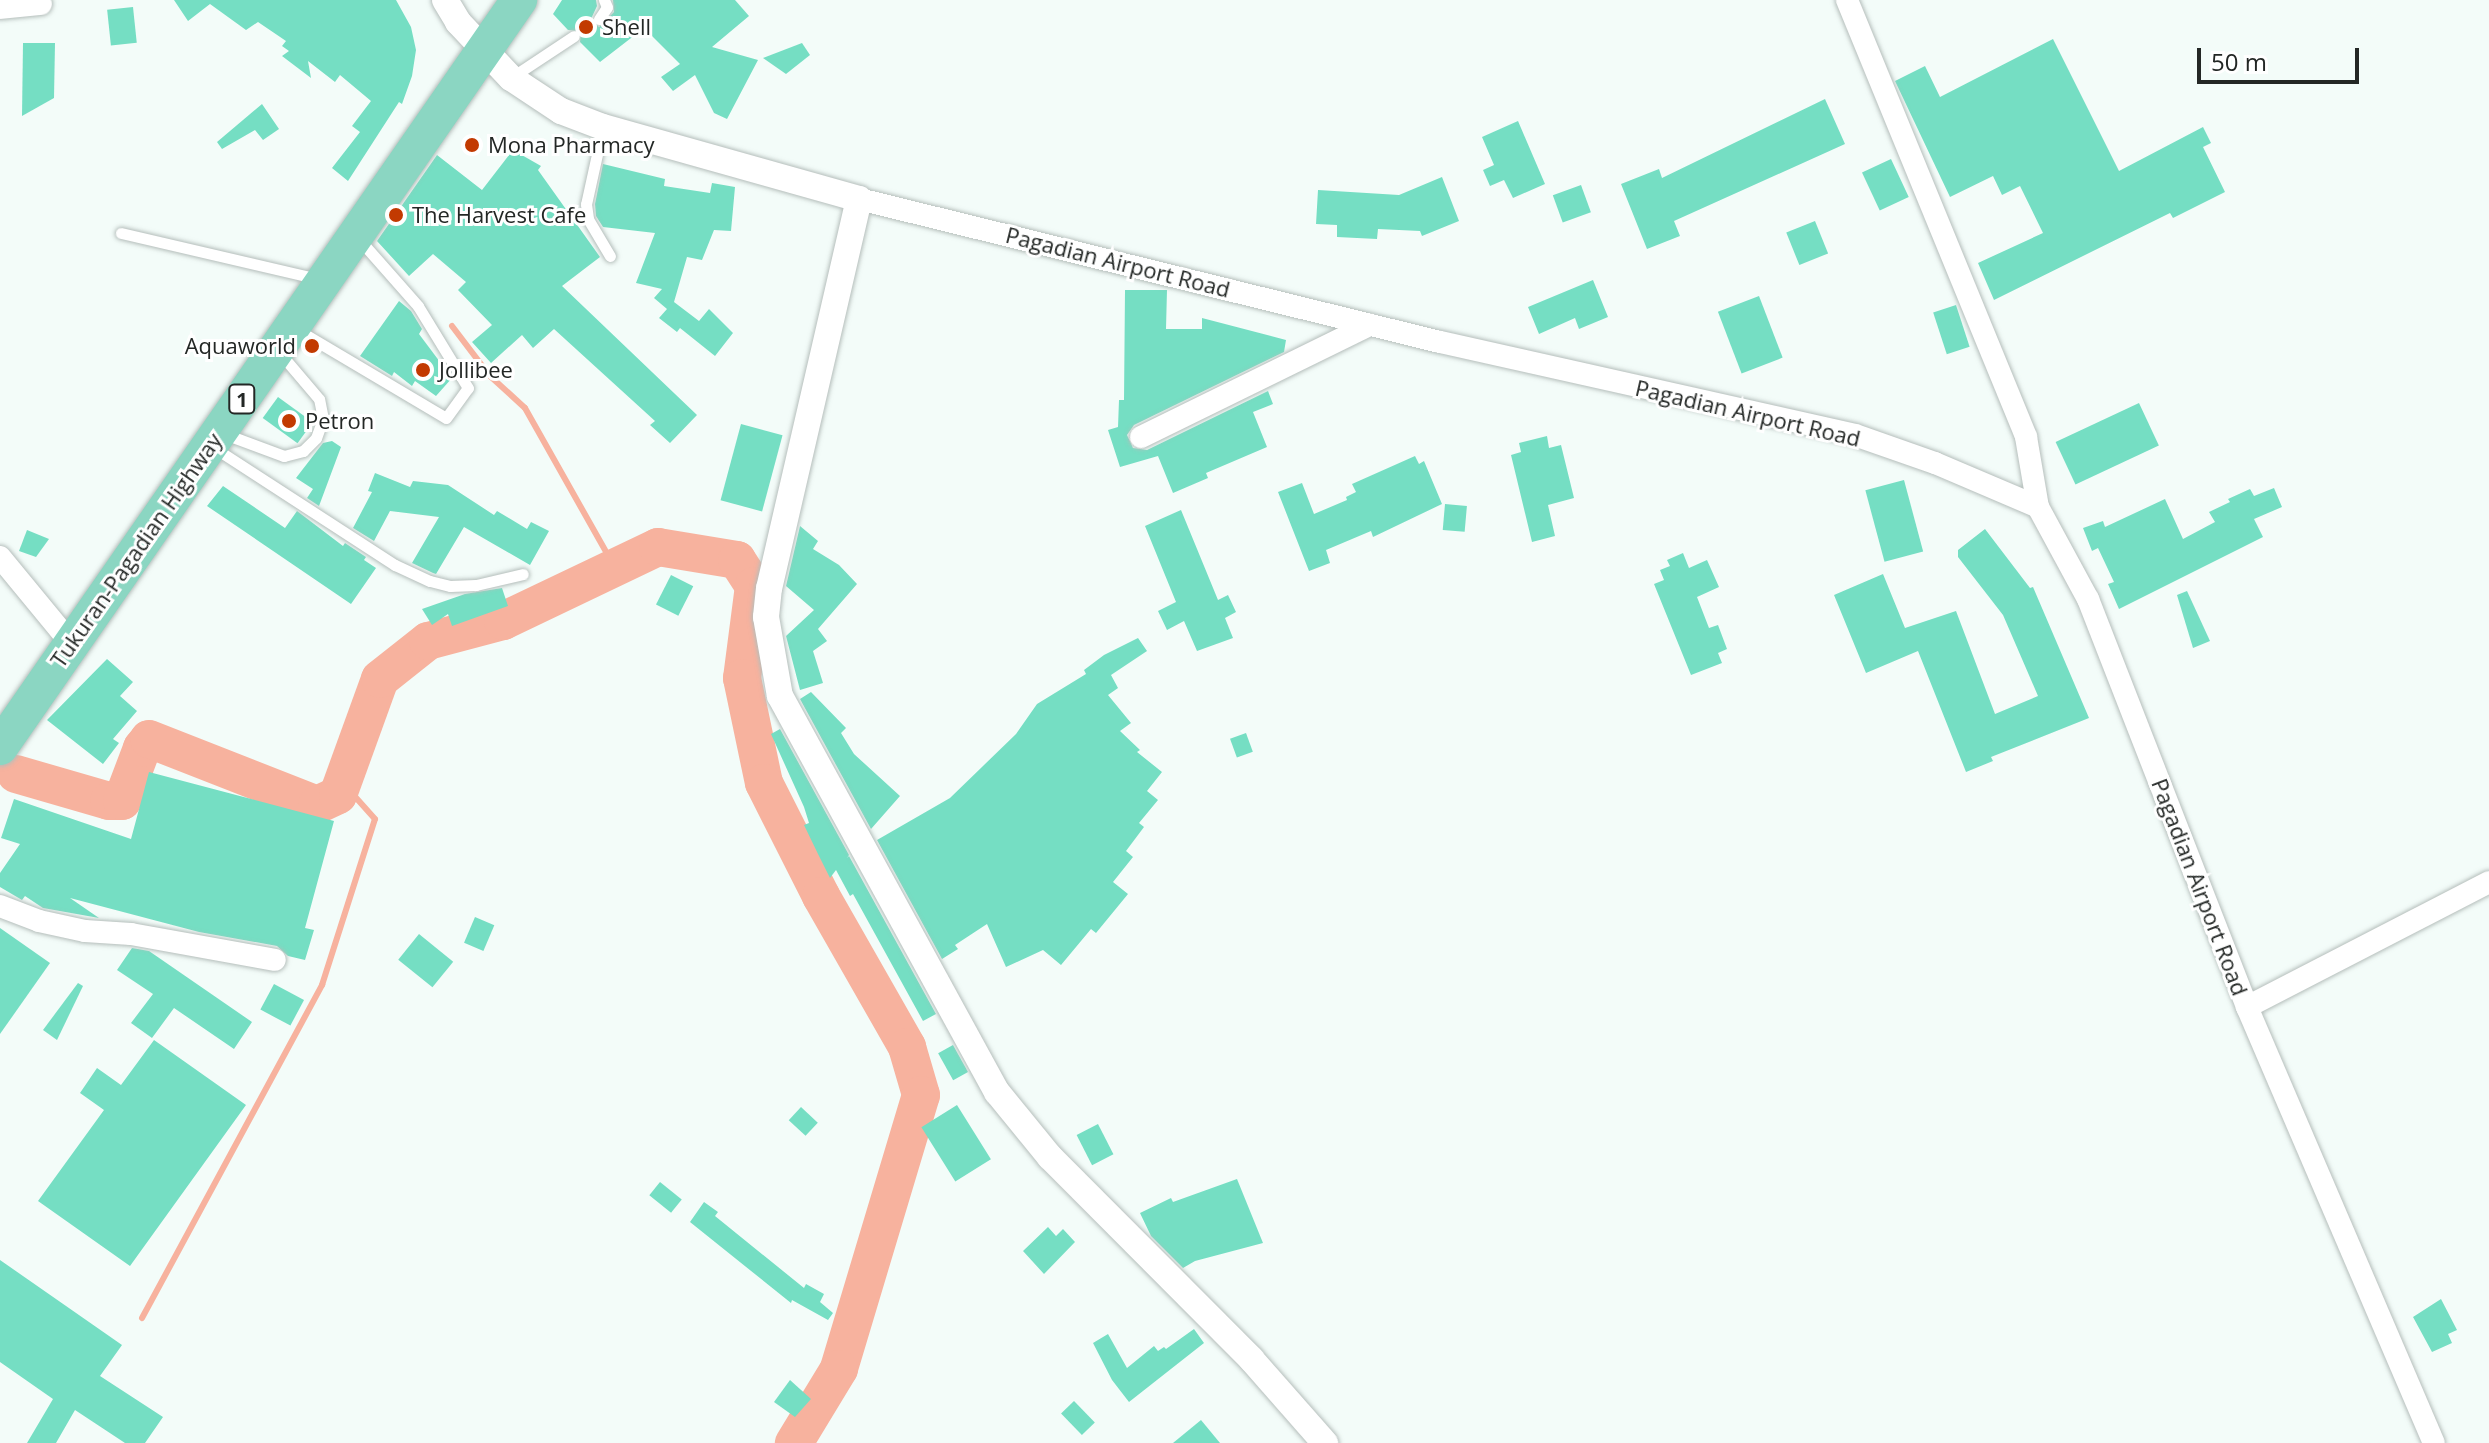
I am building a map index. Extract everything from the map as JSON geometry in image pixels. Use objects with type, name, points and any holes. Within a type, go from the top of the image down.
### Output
[{"type":"highway","name":"Tukuran-Pagadian Highway","points":[[0,747],[519,0]]},
{"type":"street","name":"Pagadian Airport Road","points":[[428,0],[452,11],[484,51],[511,78],[546,103],[603,127],[859,199],[1370,325],[1855,435],[1935,463],[2038,507],[2088,599],[2247,1007],[2434,1443]]},
{"type":"street","points":[[1847,0],[2026,437],[2038,507]]},
{"type":"street","points":[[0,8],[41,4]]},
{"type":"street","points":[[859,199],[769,588],[766,617],[780,696],[997,1092],[1050,1157],[1252,1360],[1325,1443]]},
{"type":"street","points":[[1141,437],[1370,325]]},
{"type":"street","points":[[0,557],[71,643]]},
{"type":"street","points":[[2247,1007],[2489,882]]},
{"type":"street","points":[[0,906],[39,921],[85,931],[131,934],[275,960]]},
{"type":"lane","points":[[599,19],[607,7],[604,0]]},
{"type":"lane","points":[[511,78],[574,36]]},
{"type":"lane","points":[[603,127],[586,204],[594,233],[610,256]]},
{"type":"lane","points":[[121,233],[326,281]]},
{"type":"lane","points":[[285,338],[446,418],[468,388],[418,306],[357,237]]},
{"type":"lane","points":[[213,438],[284,456],[303,451],[316,438],[323,419],[319,399],[285,338]]},
{"type":"lane","points":[[213,438],[395,565],[430,581],[450,586],[476,585],[523,574]]},
{"type":"building","points":[[174,0],[396,0],[411,27],[416,50],[412,76],[402,104],[399,102],[348,181],[332,168],[360,132],[352,126],[371,101],[340,75],[335,82],[308,61],[311,78],[282,56],[289,51],[282,46],[286,41],[258,22],[246,30],[210,4],[188,21]]},
{"type":"building","points":[[562,0],[596,0],[597,6],[591,19],[599,27],[614,12],[613,0],[735,0],[749,16],[712,47],[758,60],[727,119],[714,113],[695,75],[673,91],[661,77],[680,64],[644,28],[600,62],[580,42],[581,31],[568,30],[553,14]]},
{"type":"building","points":[[133,7],[137,43],[111,46],[107,10]]},
{"type":"building","points":[[2053,39],[2119,171],[2203,127],[2211,143],[2203,147],[2225,192],[2173,218],[2170,213],[1994,300],[1978,263],[2043,233],[2020,186],[2002,195],[1993,176],[1950,197],[1895,81],[1925,66],[1940,97]]},
{"type":"building","points":[[23,43],[55,43],[54,98],[22,116]]},
{"type":"building","points":[[802,43],[810,55],[786,74],[763,58]]},
{"type":"building","points":[[1825,99],[1845,144],[1674,221],[1680,236],[1647,249],[1621,184],[1659,169],[1662,178]]},
{"type":"building","points":[[262,104],[279,129],[263,140],[255,130],[222,149],[217,142]]},
{"type":"building","points":[[1518,121],[1545,184],[1513,198],[1504,180],[1490,186],[1483,170],[1494,165],[1482,137]]},
{"type":"building","points":[[513,150],[541,166],[538,170],[600,257],[562,286],[697,415],[670,443],[650,425],[655,421],[554,329],[533,348],[522,335],[491,363],[472,342],[492,325],[458,290],[466,282],[433,254],[409,276],[377,241],[437,155],[482,190]]},
{"type":"building","points":[[1891,159],[1909,197],[1880,211],[1862,173]]},
{"type":"building","points":[[603,164],[665,179],[664,186],[710,193],[712,183],[735,187],[731,231],[714,230],[702,260],[687,257],[674,302],[699,321],[709,309],[733,333],[715,356],[680,328],[677,332],[659,318],[667,309],[654,298],[662,289],[636,283],[655,233],[603,227],[596,216],[595,204]]},
{"type":"building","points":[[1442,177],[1459,221],[1422,236],[1420,231],[1378,229],[1377,239],[1337,237],[1337,225],[1316,224],[1318,190],[1399,195]]},
{"type":"building","points":[[1581,185],[1591,212],[1563,223],[1553,195]]},
{"type":"building","points":[[1815,221],[1828,253],[1799,265],[1786,233]]},
{"type":"building","points":[[1593,280],[1608,317],[1579,329],[1575,318],[1539,334],[1528,307]]},
{"type":"building","points":[[1125,290],[1167,290],[1166,329],[1202,329],[1202,318],[1286,340],[1284,352],[1134,425],[1127,435],[1133,448],[1147,450],[1268,391],[1273,404],[1253,412],[1267,447],[1206,473],[1208,478],[1173,493],[1158,456],[1120,467],[1108,430],[1118,427],[1119,400],[1124,400]]},
{"type":"building","points":[[1759,296],[1783,358],[1742,373],[1718,312]]},
{"type":"building","points":[[399,301],[411,311],[422,329],[419,334],[452,378],[436,396],[415,381],[412,386],[394,372],[392,376],[360,356]]},
{"type":"building","points":[[1956,305],[1970,347],[1947,354],[1933,312]]},
{"type":"building","name":"Petron","points":[[278,397],[313,422],[298,443],[263,418]]},
{"type":"building","points":[[2139,403],[2159,446],[2075,484],[2056,442]]},
{"type":"building","points":[[741,424],[783,435],[762,511],[721,500]]},
{"type":"building","points":[[1547,436],[1549,448],[1561,445],[1574,498],[1548,505],[1555,536],[1532,542],[1511,455],[1521,452],[1519,443]]},
{"type":"building","points":[[332,441],[341,447],[319,506],[307,498],[313,489],[296,478],[323,443]]},
{"type":"building","points":[[1415,456],[1419,464],[1424,461],[1442,504],[1373,537],[1371,531],[1326,550],[1330,563],[1309,571],[1278,492],[1302,483],[1314,514],[1347,500],[1346,497],[1356,492],[1352,484]]},
{"type":"building","points":[[375,473],[410,487],[413,481],[448,485],[494,515],[497,511],[527,529],[531,522],[549,531],[530,565],[464,527],[436,574],[433,573],[412,563],[439,517],[390,511],[374,541],[353,528],[372,492],[368,491]]},
{"type":"building","points":[[1904,480],[1923,551],[1885,562],[1865,490]]},
{"type":"building","points":[[223,486],[285,528],[297,511],[343,546],[345,543],[366,557],[364,560],[376,568],[351,604],[207,506]]},
{"type":"building","points":[[2274,488],[2282,507],[2254,519],[2263,537],[2119,609],[2108,584],[2114,582],[2098,548],[2092,551],[2083,528],[2103,521],[2105,527],[2165,499],[2183,539],[2215,522],[2209,512],[2230,502],[2228,499],[2250,489],[2254,496]]},
{"type":"building","points":[[1445,504],[1467,506],[1465,532],[1443,530]]},
{"type":"building","points":[[1181,510],[1218,600],[1228,595],[1236,612],[1225,618],[1233,638],[1197,651],[1184,621],[1167,630],[1158,611],[1176,602],[1145,526]]},
{"type":"building","points":[[800,526],[818,541],[813,549],[839,565],[857,584],[818,629],[827,641],[813,651],[823,683],[800,690],[786,636],[814,610],[786,586]]},
{"type":"building","points":[[1985,529],[2030,588],[2033,587],[2089,718],[1991,757],[1993,761],[1966,772],[1918,651],[1866,673],[1834,595],[1883,574],[1905,628],[1956,611],[1995,714],[2038,696],[2003,615],[1958,557],[1958,550]]},
{"type":"building","points":[[27,530],[49,539],[36,557],[19,551]]},
{"type":"building","points":[[1683,553],[1689,568],[1707,560],[1719,587],[1697,597],[1709,628],[1718,625],[1727,649],[1718,653],[1722,663],[1691,675],[1654,584],[1664,580],[1660,570],[1670,566],[1667,560]]},
{"type":"building","points":[[671,575],[693,586],[678,616],[656,604]]},
{"type":"building","points":[[502,588],[508,606],[452,626],[448,614],[432,625],[422,609],[465,594]]},
{"type":"building","points":[[2187,591],[2210,641],[2193,648],[2177,595]]},
{"type":"building","points":[[1138,638],[1147,651],[1111,675],[1118,688],[1108,695],[1131,723],[1120,731],[1140,750],[1137,752],[1162,772],[1147,791],[1158,800],[1139,823],[1144,827],[1126,851],[1133,857],[1113,882],[1128,894],[1096,933],[1091,929],[1061,965],[1043,950],[1006,967],[987,924],[955,945],[958,949],[942,959],[877,840],[950,798],[1016,734],[1037,704],[1086,674],[1084,670],[1104,655]]},
{"type":"building","points":[[107,659],[133,682],[120,696],[137,711],[113,739],[119,743],[103,764],[47,720]]},
{"type":"building","points":[[811,692],[846,728],[841,733],[854,754],[900,796],[871,829],[800,699]]},
{"type":"building","points":[[780,729],[849,855],[847,858],[849,856],[936,1014],[923,1021],[853,894],[850,896],[836,870],[830,878],[818,854],[804,825],[809,823],[804,807],[771,734]]},
{"type":"building","points":[[1246,733],[1253,752],[1237,758],[1230,739]]},
{"type":"building","points":[[149,772],[334,821],[305,928],[314,930],[305,960],[288,956],[277,946],[199,932],[70,898],[99,918],[43,908],[25,896],[22,900],[0,887],[0,873],[20,844],[1,838],[14,799],[131,839]]},
{"type":"building","points":[[475,917],[494,925],[483,951],[464,943]]},
{"type":"building","points":[[0,928],[50,963],[0,1034]]},
{"type":"building","points":[[419,934],[453,962],[432,987],[398,960]]},
{"type":"building","points":[[132,948],[149,951],[252,1022],[234,1049],[174,1008],[152,1038],[131,1023],[153,994],[117,970]]},
{"type":"building","points":[[78,983],[83,986],[57,1040],[43,1030]]},
{"type":"building","points":[[274,984],[304,1000],[290,1026],[260,1010]]},
{"type":"building","points":[[154,1040],[246,1105],[130,1266],[38,1201],[104,1110],[80,1093],[97,1068],[121,1085]]},
{"type":"building","points":[[953,1045],[968,1072],[953,1080],[938,1053]]},
{"type":"building","points":[[957,1105],[991,1159],[955,1182],[921,1127]]},
{"type":"building","points":[[801,1107],[818,1123],[806,1136],[789,1120]]},
{"type":"building","points":[[1098,1124],[1113,1154],[1092,1165],[1077,1135]]},
{"type":"building","points":[[1237,1179],[1263,1243],[1195,1261],[1183,1268],[1151,1236],[1140,1213],[1171,1198],[1173,1202]]},
{"type":"building","points":[[660,1182],[682,1200],[671,1213],[649,1195]]},
{"type":"building","points":[[704,1202],[718,1212],[715,1216],[804,1288],[806,1284],[824,1294],[820,1302],[833,1313],[828,1320],[792,1300],[791,1303],[690,1222]]},
{"type":"building","points":[[1048,1227],[1056,1236],[1063,1229],[1075,1242],[1044,1274],[1023,1251]]},
{"type":"building","points":[[0,1260],[122,1345],[100,1376],[163,1417],[145,1443],[125,1443],[75,1410],[56,1443],[27,1443],[53,1399],[0,1362]]},
{"type":"building","points":[[2441,1299],[2457,1330],[2448,1334],[2452,1343],[2432,1352],[2413,1317]]},
{"type":"building","points":[[1194,1329],[1204,1343],[1129,1402],[1112,1380],[1093,1343],[1108,1334],[1127,1368],[1154,1346],[1158,1351],[1164,1347],[1166,1349]]},
{"type":"building","points":[[790,1380],[811,1399],[795,1417],[774,1402]]},
{"type":"building","points":[[1074,1401],[1095,1423],[1082,1435],[1061,1414]]},
{"type":"building","points":[[1201,1420],[1220,1443],[1173,1443]]},
{"type":"waterway","points":[[452,326],[490,376],[525,408],[615,568]]},
{"type":"waterway","points":[[16,774],[109,801],[122,801],[142,748],[149,739],[317,805],[338,795],[380,679],[428,641],[503,621],[658,547],[737,560],[754,586],[742,678],[764,783],[821,896],[907,1047],[921,1095],[839,1369],[794,1443]]},
{"type":"waterway","points":[[142,1318],[322,985],[375,819],[342,782]]},
{"type":"place","name":"Shell","points":[[586,27]]},
{"type":"place","name":"Mona Pharmacy","points":[[472,145]]},
{"type":"place","name":"The Harvest Cafe","points":[[396,215]]},
{"type":"place","name":"Aquaworld","points":[[312,346]]},
{"type":"place","name":"Jollibee","points":[[423,370]]},
{"type":"place","name":"Petron","points":[[289,421]]}]
